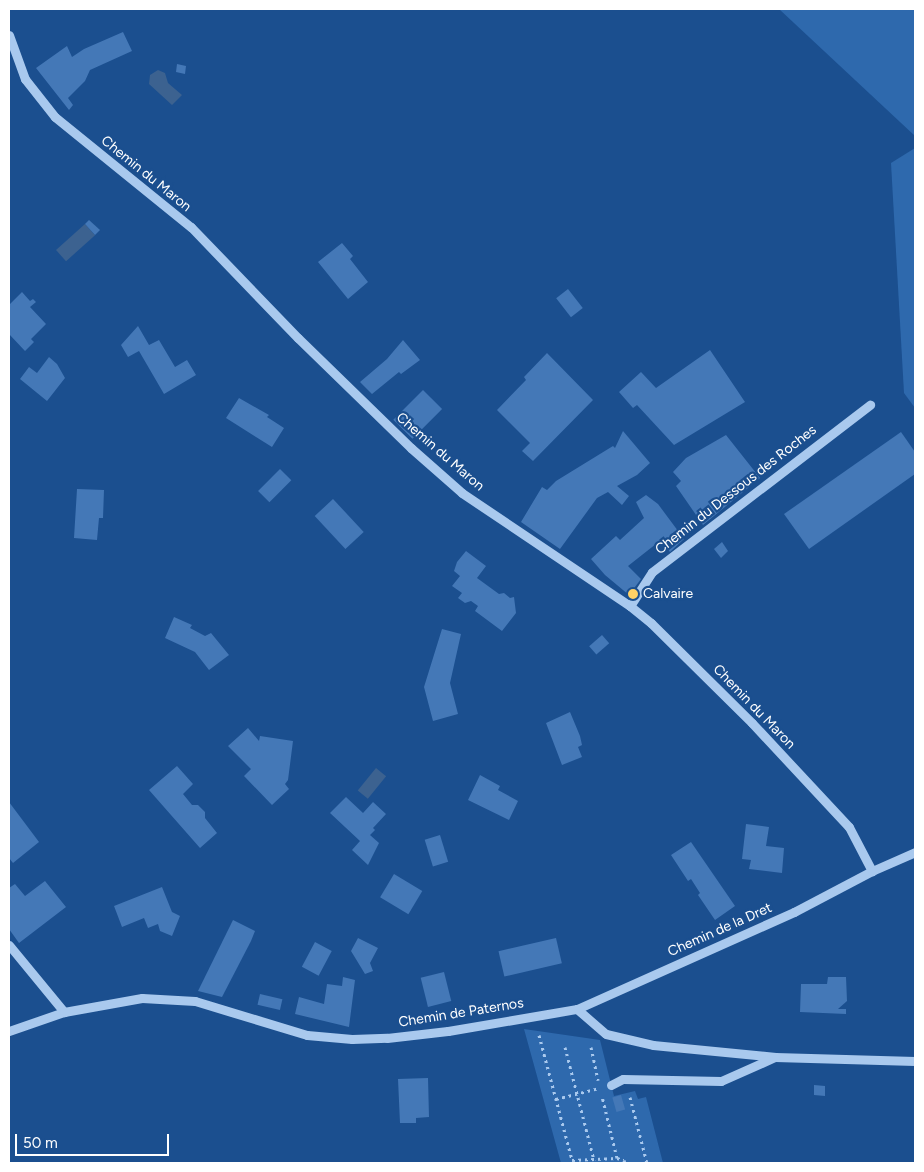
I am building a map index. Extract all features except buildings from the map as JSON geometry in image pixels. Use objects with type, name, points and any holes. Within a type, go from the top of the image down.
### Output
[{"type":"street","name":"Chemin du Maron","points":[[9,36],[25,79],[55,117],[190,227],[298,338],[462,494],[630,606],[652,623],[752,723],[849,827],[872,871]]},
{"type":"street","name":"Chemin du Dessous des Roches","points":[[630,606],[652,572],[870,405]]},
{"type":"street","name":"Chemin de la Dret","points":[[576,1008],[794,912],[872,871],[915,852]]},
{"type":"street","points":[[9,945],[64,1012]]},
{"type":"street","name":"Chemin de Paternos","points":[[9,1031],[64,1012],[142,998],[195,1001],[307,1035],[352,1039],[387,1038],[448,1031],[576,1008]]},
{"type":"street","points":[[576,1008],[606,1034],[653,1045],[775,1057],[915,1061]]},
{"type":"street","points":[[611,1085],[623,1079],[721,1082],[775,1057]]},
{"type":"path","points":[[539,1035],[572,1160],[617,1158],[624,1160],[625,1163]]},
{"type":"path","points":[[565,1047],[594,1160]]},
{"type":"path","points":[[591,1047],[617,1158]]},
{"type":"path","points":[[556,1099],[611,1085]]},
{"type":"path","points":[[630,1097],[647,1163]]},
{"type":"shaded area","points":[[779,9],[915,9],[915,136]]},
{"type":"shaded area","points":[[158,70],[165,73],[168,83],[182,95],[172,105],[149,84],[150,75]]},
{"type":"shaded area","points":[[915,148],[915,408],[904,393],[891,163]]},
{"type":"shaded area","points":[[85,224],[95,235],[66,261],[56,250]]},
{"type":"shaded area","points":[[376,768],[386,776],[368,799],[358,791]]},
{"type":"shaded area","points":[[524,1029],[600,1040],[614,1096],[635,1091],[638,1099],[646,1097],[663,1163],[561,1163]]},
{"type":"place","name":"Calvaire","points":[[633,594]]}]
